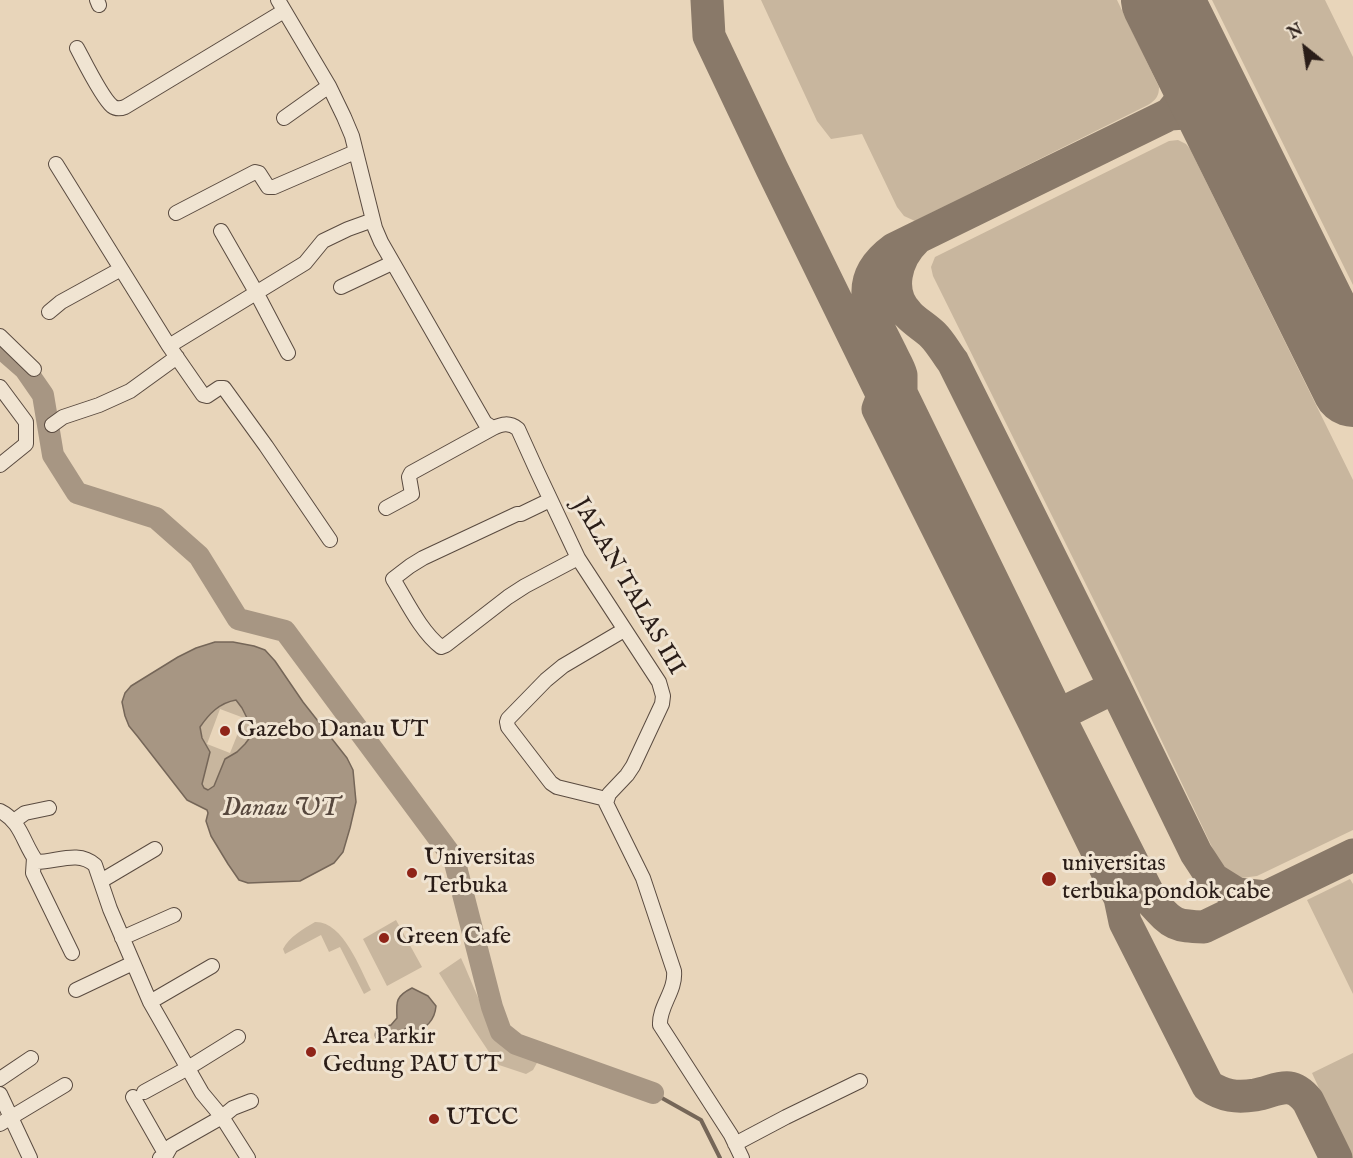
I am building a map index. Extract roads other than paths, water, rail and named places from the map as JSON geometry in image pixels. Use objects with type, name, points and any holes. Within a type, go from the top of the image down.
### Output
[{"type":"street","points":[[77,48],[105,98],[115,108],[120,109],[281,5],[329,86],[344,117],[352,136],[373,220],[392,263],[483,421],[493,428]]},
{"type":"street","points":[[284,118],[329,86]]},
{"type":"street","points":[[176,213],[255,172],[260,173],[268,187],[274,187],[355,152]]},
{"type":"street","points":[[56,164],[173,351],[204,396],[220,387],[224,388],[330,540]]},
{"type":"street","points":[[52,425],[63,417],[99,405],[130,391],[173,351],[256,292],[305,264],[323,242],[348,229],[373,220]]},
{"type":"street","points":[[221,231],[288,353]]},
{"type":"street","points":[[341,287],[392,263]]},
{"type":"street","points":[[49,312],[61,302],[122,269]]},
{"type":"street","points":[[0,336],[33,369]]},
{"type":"street","points":[[0,389],[26,423],[26,444],[0,465]]},
{"type":"street","name":"JALAN TALAS III","points":[[493,428],[506,424],[514,425],[518,429],[578,558],[662,691],[663,700],[633,766],[606,799]]},
{"type":"street","points":[[386,508],[412,494],[409,477],[411,473],[493,428]]},
{"type":"street","points":[[550,500],[423,558],[393,579],[419,622],[441,647],[516,591],[578,558]]},
{"type":"street","points":[[624,630],[554,673],[508,719],[508,727],[551,783],[557,787],[606,799],[643,878],[674,971],[674,982],[661,1012],[660,1025],[742,1158]]},
{"type":"street","points":[[14,821],[25,813],[49,808]]},
{"type":"street","points":[[0,811],[14,821],[37,861],[75,856],[91,861],[95,865],[110,909],[150,1002],[202,1093],[222,1118],[248,1158]]},
{"type":"street","points":[[101,881],[155,849]]},
{"type":"street","points":[[34,858],[33,873],[72,953]]},
{"type":"street","points":[[122,938],[174,915]]},
{"type":"street","points":[[76,990],[133,963]]},
{"type":"street","points":[[150,1002],[212,966]]},
{"type":"street","points":[[163,1156],[139,1094],[188,1068],[238,1036]]},
{"type":"street","points":[[0,1079],[30,1058]]},
{"type":"street","points":[[735,1144],[860,1082]]},
{"type":"street","points":[[6,1121],[65,1085]]},
{"type":"street","points":[[0,1094],[6,1121],[30,1158]]},
{"type":"street","points":[[163,1156],[171,1146],[222,1118],[234,1108],[251,1101]]},
{"type":"water","name":"Danau UT","points":[[215,642],[233,642],[265,650],[347,758],[353,770],[356,802],[343,852],[334,863],[300,881],[248,883],[239,880],[211,836],[206,821],[207,810],[187,800],[129,726],[122,702],[131,686],[196,648]],"holes":[[[236,700],[254,732],[237,752],[225,759],[214,786],[208,790],[202,784],[210,752],[202,738],[200,727],[224,704]]]},
{"type":"water","points":[[412,988],[428,996],[436,1006],[432,1020],[422,1029],[412,1031],[410,1027],[407,1027],[392,1040],[380,1043],[376,1036],[377,1029],[391,1025],[397,1018],[398,1000]]},
{"type":"waterway","points":[[0,347],[25,369],[43,395],[53,455],[77,493],[156,518],[199,556],[238,619],[285,631],[454,859],[492,1007],[501,1032],[516,1044],[653,1093]]},
{"type":"waterway","points":[[653,1093],[701,1120],[720,1158]]},
{"type":"place","name":"Gazebo Danau UT","points":[[225,731]]},
{"type":"place","name":"Universitas Terbuka","points":[[412,873]]},
{"type":"place","name":"universitas terbuka pondok cabe","points":[[1049,879]]},
{"type":"place","name":"Green Cafe","points":[[384,938]]},
{"type":"place","name":"Area Parkir Gedung PAU UT","points":[[311,1052]]},
{"type":"place","name":"UTCC","points":[[434,1119]]}]
